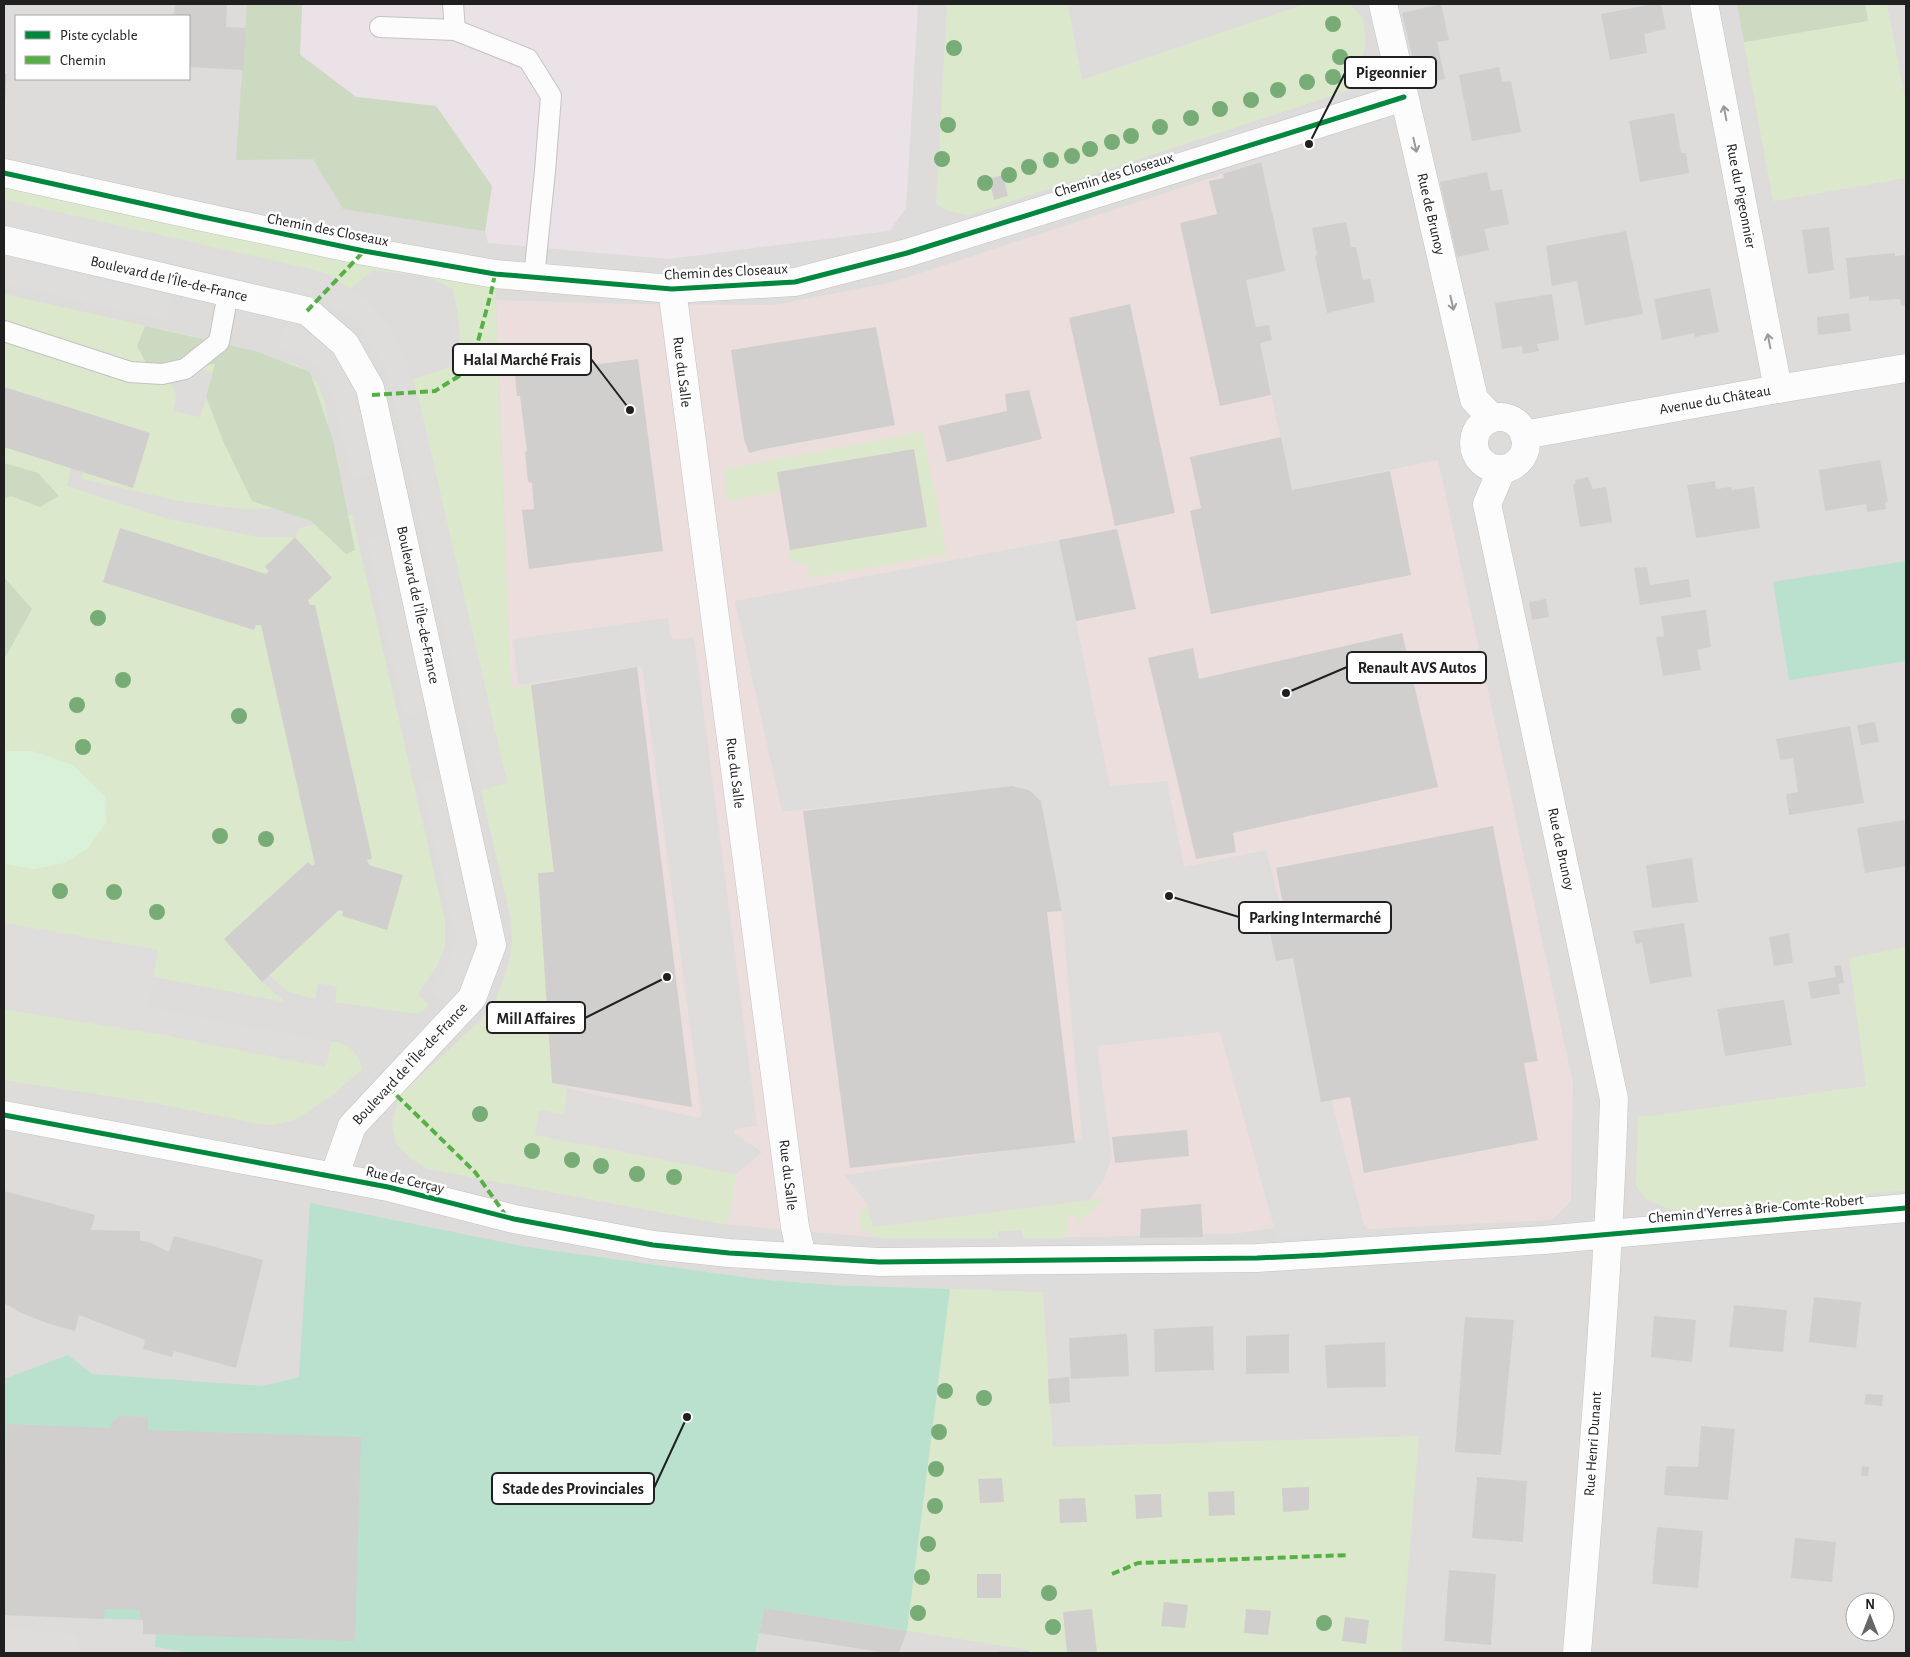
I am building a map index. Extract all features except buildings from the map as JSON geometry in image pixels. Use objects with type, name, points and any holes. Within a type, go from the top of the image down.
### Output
[{"type":"street","name":"Rue de Brunoy","points":[[1383,4],[1474,399],[1492,418]]},
{"type":"street","name":"Rue du Pigeonnier","points":[[1704,4],[1778,389]]},
{"type":"street","name":"Chemin des Closeaux","points":[[4,172],[364,251],[495,274],[672,289],[795,282],[907,253],[1404,98]]},
{"type":"street","name":"Boulevard de l'Île-de-France","points":[[4,240],[307,311],[345,344],[370,388],[492,945],[472,998],[352,1126],[334,1177]]},
{"type":"street","name":"Rue du Salle","points":[[672,289],[795,1227],[802,1257]]},
{"type":"street","name":"Avenue du Château","points":[[1524,435],[1906,368]]},
{"type":"street","points":[[1499,417],[1515,422],[1524,435],[1526,442],[1522,457],[1516,463],[1502,469],[1486,465],[1476,452],[1475,436],[1479,428],[1492,418],[1499,417]]},
{"type":"street","name":"Rue de Brunoy","points":[[1502,469],[1487,504],[1614,1099],[1609,1234]]},
{"type":"street","name":"Rue de Cerçay","points":[[4,1115],[388,1187],[514,1219],[654,1245],[729,1253],[878,1262],[1257,1258],[1535,1241],[1609,1234]]},
{"type":"street","name":"Chemin d'Yerres à Brie-Comte-Robert","points":[[1609,1234],[1906,1208]]},
{"type":"street","name":"Rue Henri Dunant","points":[[1577,1653],[1609,1234]]},
{"type":"lane","points":[[453,4],[455,30]]},
{"type":"lane","points":[[380,26],[455,30],[528,58],[551,96],[534,277]]},
{"type":"lane","points":[[4,331],[130,372],[162,374],[185,370],[219,342],[228,293]]},
{"type":"shaded area","points":[[4,4],[1906,4],[1906,1653],[4,1653]]},
{"type":"shaded area","points":[[302,4],[918,4],[906,208],[889,231],[668,259],[488,243],[485,231],[492,186],[436,106],[356,97],[300,54]]},
{"type":"shaded area","points":[[1223,174],[1292,490],[1438,460],[1573,1083],[1571,1201],[1552,1220],[1368,1229],[1353,1216],[1232,1234],[1023,1238],[1022,1230],[998,1231],[998,1238],[881,1238],[723,1224],[531,1188],[552,1083],[538,873],[531,685],[511,689],[496,300],[628,304],[774,305],[893,282]]},
{"type":"shaded area","points":[[4,200],[315,270],[330,275],[367,301],[392,329],[406,362],[420,405],[507,783],[481,790],[386,369],[358,322],[337,307],[315,296],[4,226]]},
{"type":"shaded area","points":[[4,258],[172,296],[166,321],[4,283]]},
{"type":"shaded area","points":[[286,322],[313,331],[352,370],[377,474],[352,479],[328,383],[318,366],[302,355],[278,347]]},
{"type":"shaded area","points":[[392,535],[430,710],[404,716],[366,540]]},
{"type":"shaded area","points":[[1059,540],[1110,786],[1167,781],[1184,867],[1266,850],[1366,1233],[1277,1238],[1220,1032],[1097,1046],[1112,1157],[1104,1179],[1089,1200],[873,1227],[867,1204],[845,1175],[1082,1139],[1062,911],[1041,801],[1029,790],[1012,786],[782,812],[735,601]]},
{"type":"shaded area","points":[[668,618],[670,636],[674,640],[694,637],[757,1126],[735,1129],[734,1132],[762,1152],[736,1174],[535,1135],[539,1110],[564,1114],[567,1088],[699,1118],[702,1116],[642,666],[518,685],[513,639]]},
{"type":"shaded area","points":[[445,778],[480,945],[465,988],[447,1008],[429,989],[445,972],[455,944],[455,933],[421,783]]},
{"type":"shaded area","points":[[4,923],[158,950],[148,1008],[331,1042],[326,1067],[170,1036],[4,1009]]},
{"type":"shaded area","points":[[4,1628],[78,1635],[77,1653],[4,1653]]},
{"type":"green space","points":[[247,4],[302,4],[300,55],[356,97],[436,106],[492,186],[485,231],[343,209],[313,159],[236,160]]},
{"type":"green space","points":[[947,4],[1068,4],[1082,80],[1305,4],[1350,4],[1363,18],[1366,43],[1358,73],[1350,81],[1356,88],[969,215],[947,211],[936,203]]},
{"type":"green space","points":[[1737,4],[1865,4],[1868,21],[1744,42]]},
{"type":"green space","points":[[1865,4],[1887,4],[1906,104],[1906,178],[1773,201],[1744,42],[1868,21]]},
{"type":"green space","points":[[4,184],[495,288],[511,688],[531,685],[554,872],[538,874],[552,1082],[567,1088],[564,1114],[535,1135],[736,1174],[729,1221],[723,1224],[427,1169],[412,1159],[396,1144],[392,1124],[400,1095],[480,1021],[496,1000],[507,970],[512,945],[511,920],[481,790],[507,782],[420,405],[412,379],[451,367],[456,358],[460,339],[459,319],[453,289],[425,276],[373,270],[350,289],[330,275],[315,270],[4,200]]},
{"type":"green space","points":[[4,294],[196,337],[200,345],[180,363],[141,364],[4,320]]},
{"type":"green space","points":[[145,326],[255,351],[310,372],[333,440],[355,550],[346,554],[311,521],[252,501],[224,443],[206,397],[215,364],[149,368],[137,346]]},
{"type":"green space","points":[[4,341],[153,385],[168,382],[176,395],[173,411],[200,417],[215,374],[197,368],[226,347],[297,365],[317,382],[325,403],[338,494],[302,506],[247,510],[175,500],[82,479],[83,472],[133,488],[150,433],[4,387]]},
{"type":"green space","points":[[923,432],[947,554],[810,578],[808,566],[790,560],[790,550],[927,527],[914,449],[777,472],[780,491],[727,501],[724,469]]},
{"type":"green space","points":[[4,447],[71,468],[67,486],[168,519],[258,537],[295,537],[300,528],[352,515],[445,921],[445,947],[437,966],[418,994],[429,1005],[423,1011],[417,1014],[335,1002],[337,987],[318,983],[315,999],[289,992],[269,975],[339,910],[343,911],[342,916],[402,875],[369,865],[367,860],[372,858],[315,605],[310,605],[308,600],[332,577],[295,538],[265,567],[269,571],[266,574],[103,582],[254,630],[256,625],[261,625],[315,864],[312,866],[308,863],[224,939],[262,982],[285,1002],[153,977],[158,950],[4,923]]},
{"type":"green space","points":[[4,463],[38,473],[59,496],[40,507],[11,496],[4,499]]},
{"type":"green space","points":[[1906,561],[1906,661],[1789,680],[1773,582]]},
{"type":"green space","points":[[4,577],[32,609],[4,657]]},
{"type":"green space","points":[[32,751],[73,765],[105,796],[106,823],[87,849],[64,863],[34,869],[4,864],[4,752]]},
{"type":"green space","points":[[1906,947],[1906,1190],[1703,1211],[1668,1209],[1646,1199],[1636,1186],[1638,1116],[1650,1116],[1866,1086],[1849,958]]},
{"type":"green space","points":[[4,1009],[170,1036],[325,1067],[331,1042],[337,1042],[347,1046],[355,1054],[362,1069],[334,1094],[295,1120],[273,1125],[260,1124],[153,1103],[4,1080]]},
{"type":"green space","points":[[1105,1198],[1076,1224],[1076,1216],[1067,1216],[1067,1230],[1069,1231],[1063,1238],[1023,1238],[1022,1230],[998,1231],[998,1238],[881,1238],[861,1230],[859,1217],[867,1204],[873,1227]]},
{"type":"green space","points":[[310,1203],[527,1247],[757,1279],[831,1285],[950,1289],[907,1631],[764,1608],[755,1653],[192,1653],[155,1647],[156,1634],[143,1634],[143,1620],[4,1615],[4,1379],[68,1355],[92,1374],[263,1386],[299,1377]]},
{"type":"green space","points":[[757,1279],[831,1285],[1043,1292],[1053,1447],[1419,1436],[1401,1653],[1029,1653],[1029,1650],[764,1608],[755,1653]]},
{"type":"marked path","points":[[307,311],[364,251]]},
{"type":"marked path","points":[[372,395],[435,391],[459,376],[477,345],[495,274]]},
{"type":"marked path","points":[[388,1087],[475,1172],[507,1217]]},
{"type":"marked path","points":[[1112,1574],[1138,1563],[1349,1555]]},
{"type":"cycle path","points":[[4,173],[364,251],[495,274],[672,289],[795,282],[907,253],[1404,97]]},
{"type":"cycle path","points":[[4,1115],[388,1187],[514,1219],[653,1245],[729,1253],[879,1262],[1257,1258],[1324,1255],[1544,1240],[1906,1208]]},
{"type":"place","name":"Pigeonnier","points":[[1309,144]]},
{"type":"place","name":"Halal Marché Frais","points":[[630,410]]},
{"type":"place","name":"Renault AVS Autos","points":[[1286,693]]},
{"type":"place","name":"Parking Intermarché","points":[[1169,896]]},
{"type":"place","name":"Mill Affaires","points":[[667,977]]},
{"type":"place","name":"Stade des Provinciales","points":[[687,1417]]}]
